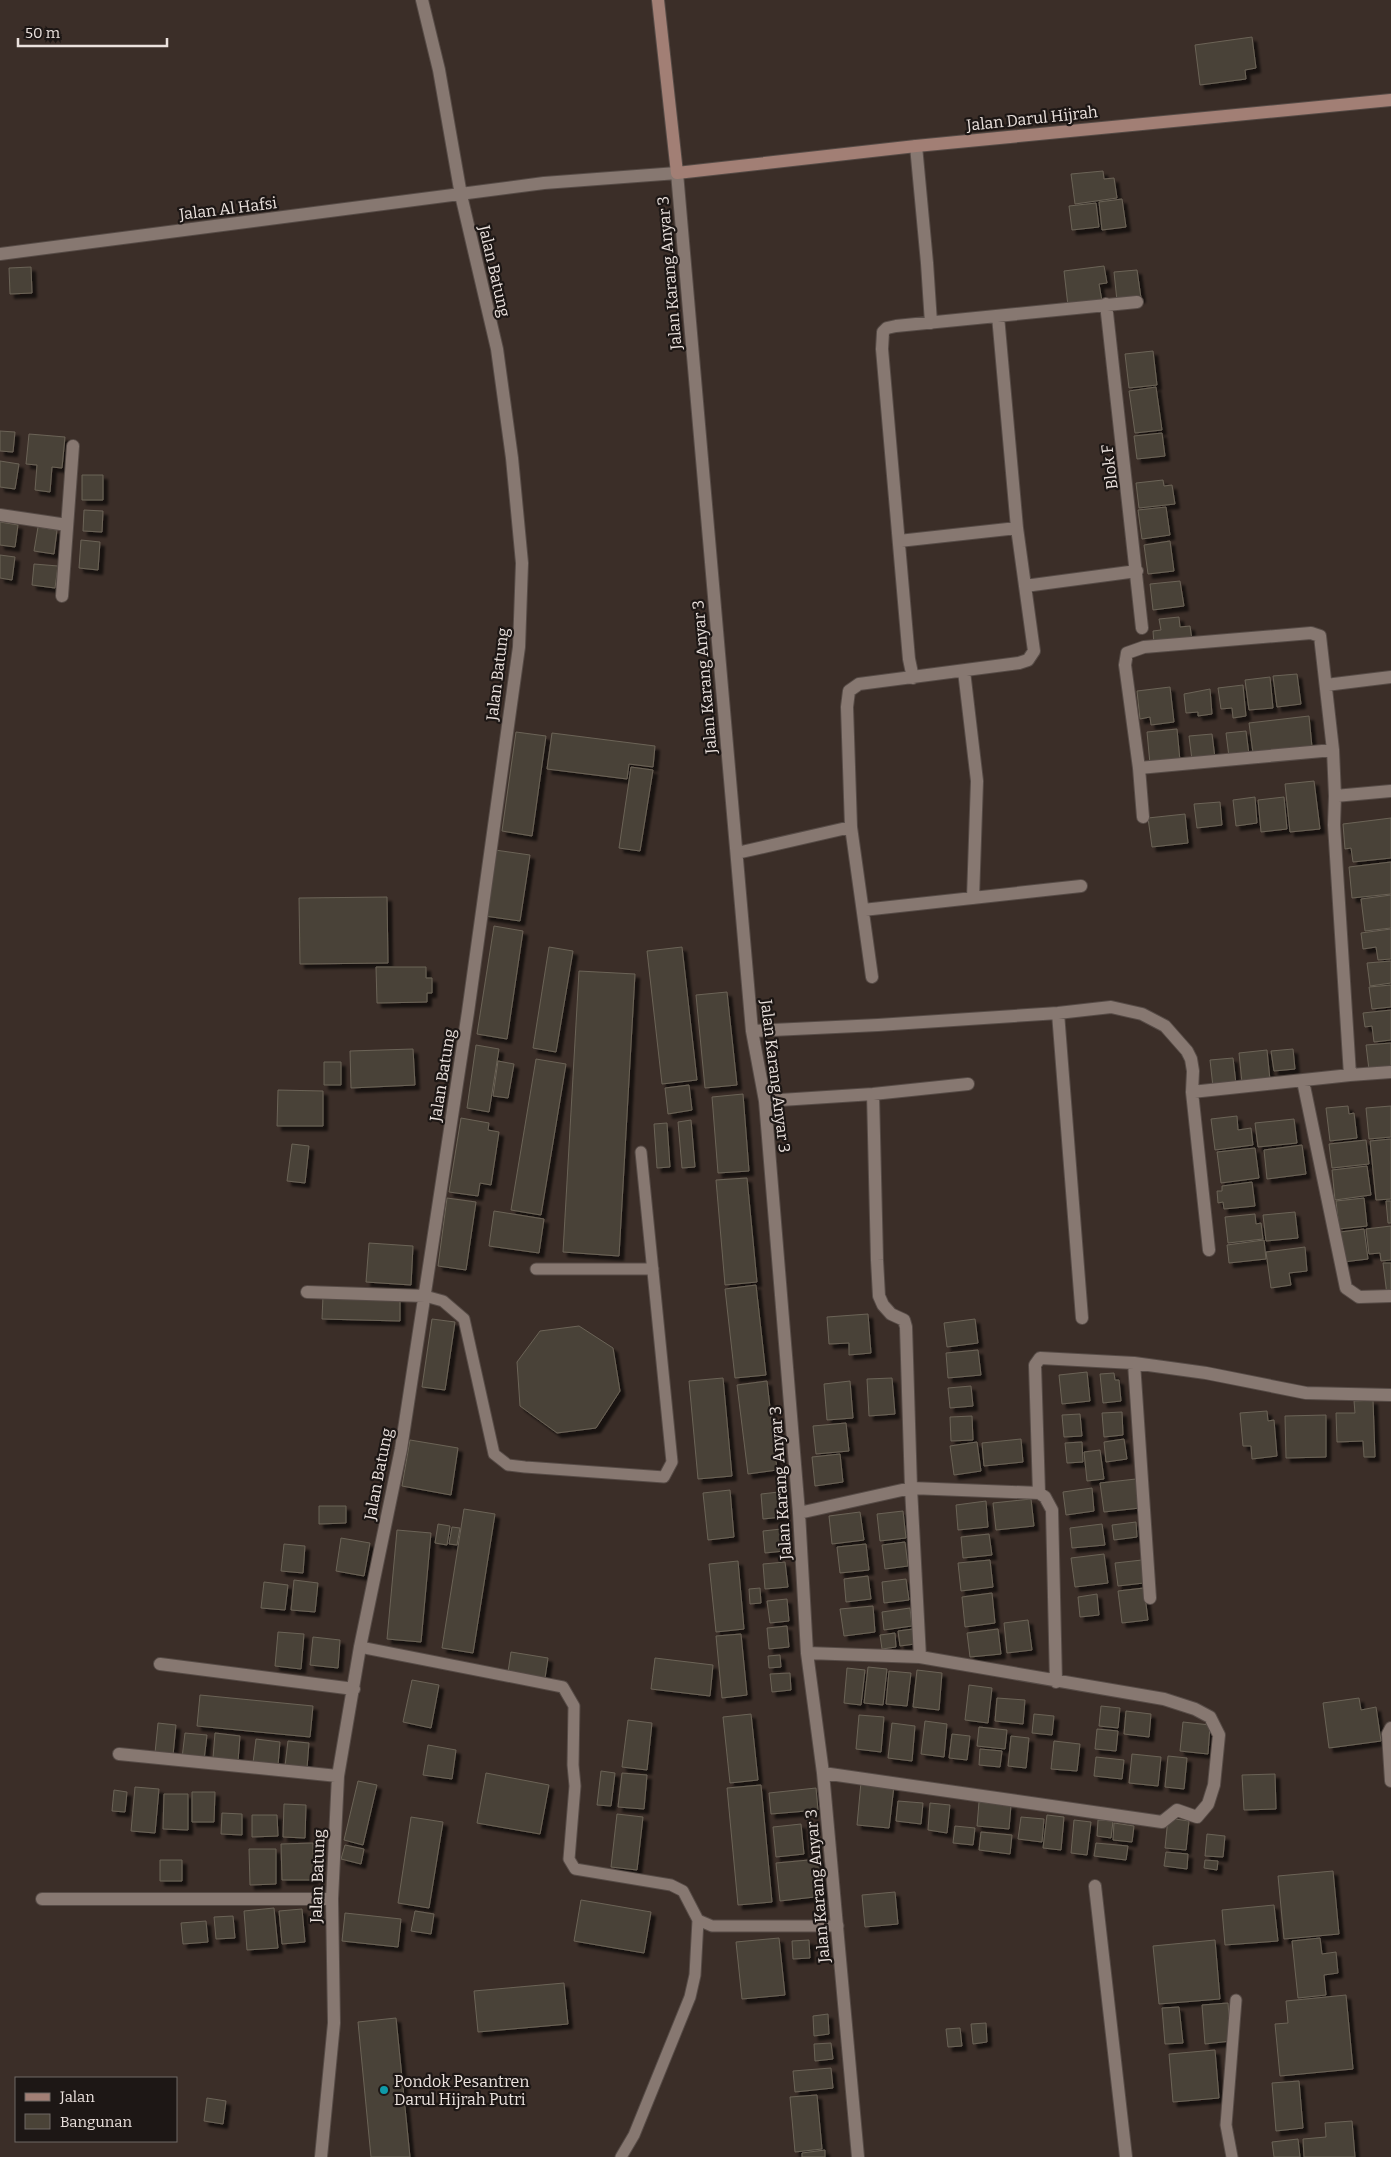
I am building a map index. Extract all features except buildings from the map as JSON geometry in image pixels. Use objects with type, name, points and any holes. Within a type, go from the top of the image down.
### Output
[{"type":"street","name":"Jalan Batung","points":[[322,2157],[334,2023],[332,1899],[338,1776],[360,1647],[401,1448],[468,1012],[519,646],[522,563],[512,458],[496,348],[461,195],[439,70],[422,0]]},
{"type":"street","name":"Jalan Karang Anyar 3","points":[[658,0],[677,173],[752,1030],[765,1101],[799,1513],[807,1653],[823,1773],[858,2157]]},
{"type":"street","name":"Jalan Darul Hijrah","points":[[677,173],[916,146],[1391,100]]},
{"type":"street","points":[[916,146],[931,323]]},
{"type":"street","name":"Jalan Al Hafsi","points":[[0,254],[544,183],[677,173]]},
{"type":"street","points":[[912,678],[882,336],[887,328],[1137,302]]},
{"type":"street","name":"Blok F","points":[[1106,304],[1142,628]]},
{"type":"street","points":[[872,977],[851,826],[847,707],[849,691],[859,684],[1019,663],[1031,658],[1034,643],[1017,528],[998,316]]},
{"type":"street","points":[[62,596],[73,446]]},
{"type":"street","points":[[0,515],[67,525]]},
{"type":"street","points":[[899,541],[1017,528]]},
{"type":"street","points":[[1026,586],[1137,571]]},
{"type":"street","points":[[1143,817],[1139,768],[1125,666],[1127,653],[1144,647],[1311,633],[1320,636],[1333,750],[1334,825],[1350,1075]]},
{"type":"street","points":[[964,671],[977,781],[973,898]]},
{"type":"street","points":[[1326,685],[1391,676]]},
{"type":"street","points":[[1139,768],[1333,750]]},
{"type":"street","points":[[1335,796],[1391,791]]},
{"type":"street","points":[[736,853],[851,826]]},
{"type":"street","points":[[863,910],[1081,886]]},
{"type":"street","points":[[752,1030],[1058,1013],[1111,1007],[1142,1014],[1165,1026],[1187,1051],[1191,1059],[1193,1071],[1192,1092],[1210,1250]]},
{"type":"street","points":[[1058,1013],[1082,1318]]},
{"type":"street","points":[[1192,1092],[1391,1072]]},
{"type":"street","points":[[1303,1081],[1346,1288],[1359,1297],[1391,1296]]},
{"type":"street","points":[[765,1101],[872,1094],[968,1084]]},
{"type":"street","points":[[872,1094],[877,1260],[880,1296],[886,1309],[891,1314],[904,1320],[906,1327],[911,1488],[920,1657]]},
{"type":"street","points":[[306,1292],[424,1296]]},
{"type":"street","points":[[1039,1493],[1035,1365],[1040,1358],[1134,1364],[1206,1373],[1306,1393],[1391,1395]]},
{"type":"street","points":[[1134,1364],[1150,1598]]},
{"type":"street","points":[[799,1513],[911,1488],[1039,1493],[1045,1497],[1052,1510],[1056,1682]]},
{"type":"street","points":[[807,1653],[920,1657],[1056,1682],[1164,1699],[1195,1709],[1210,1717],[1219,1735],[1214,1785],[1208,1804],[1197,1816],[1177,1810],[1162,1822],[823,1773]]},
{"type":"street","points":[[160,1664],[354,1689]]},
{"type":"street","points":[[1391,1728],[1388,1734],[1391,1781]]},
{"type":"street","points":[[120,1754],[338,1776]]},
{"type":"street","points":[[1095,1886],[1126,2157]]},
{"type":"street","points":[[42,1899],[332,1899]]},
{"type":"lane","points":[[424,1296],[443,1301],[464,1319],[494,1454],[508,1465],[664,1477],[672,1462],[642,1152]]},
{"type":"lane","points":[[536,1269],[653,1268]]},
{"type":"lane","points":[[360,1647],[563,1687],[574,1706],[573,1765],[575,1786],[569,1859],[575,1869],[656,1881],[683,1891],[698,1920],[695,1975],[690,1997],[634,2135],[621,2157]]},
{"type":"lane","points":[[698,1920],[712,1926],[838,1926]]},
{"type":"lane","points":[[1232,2157],[1226,2125],[1236,2000]]},
{"type":"place","name":"Pondok Pesantren Darul Hijrah Putri","points":[[384,2090]]}]
